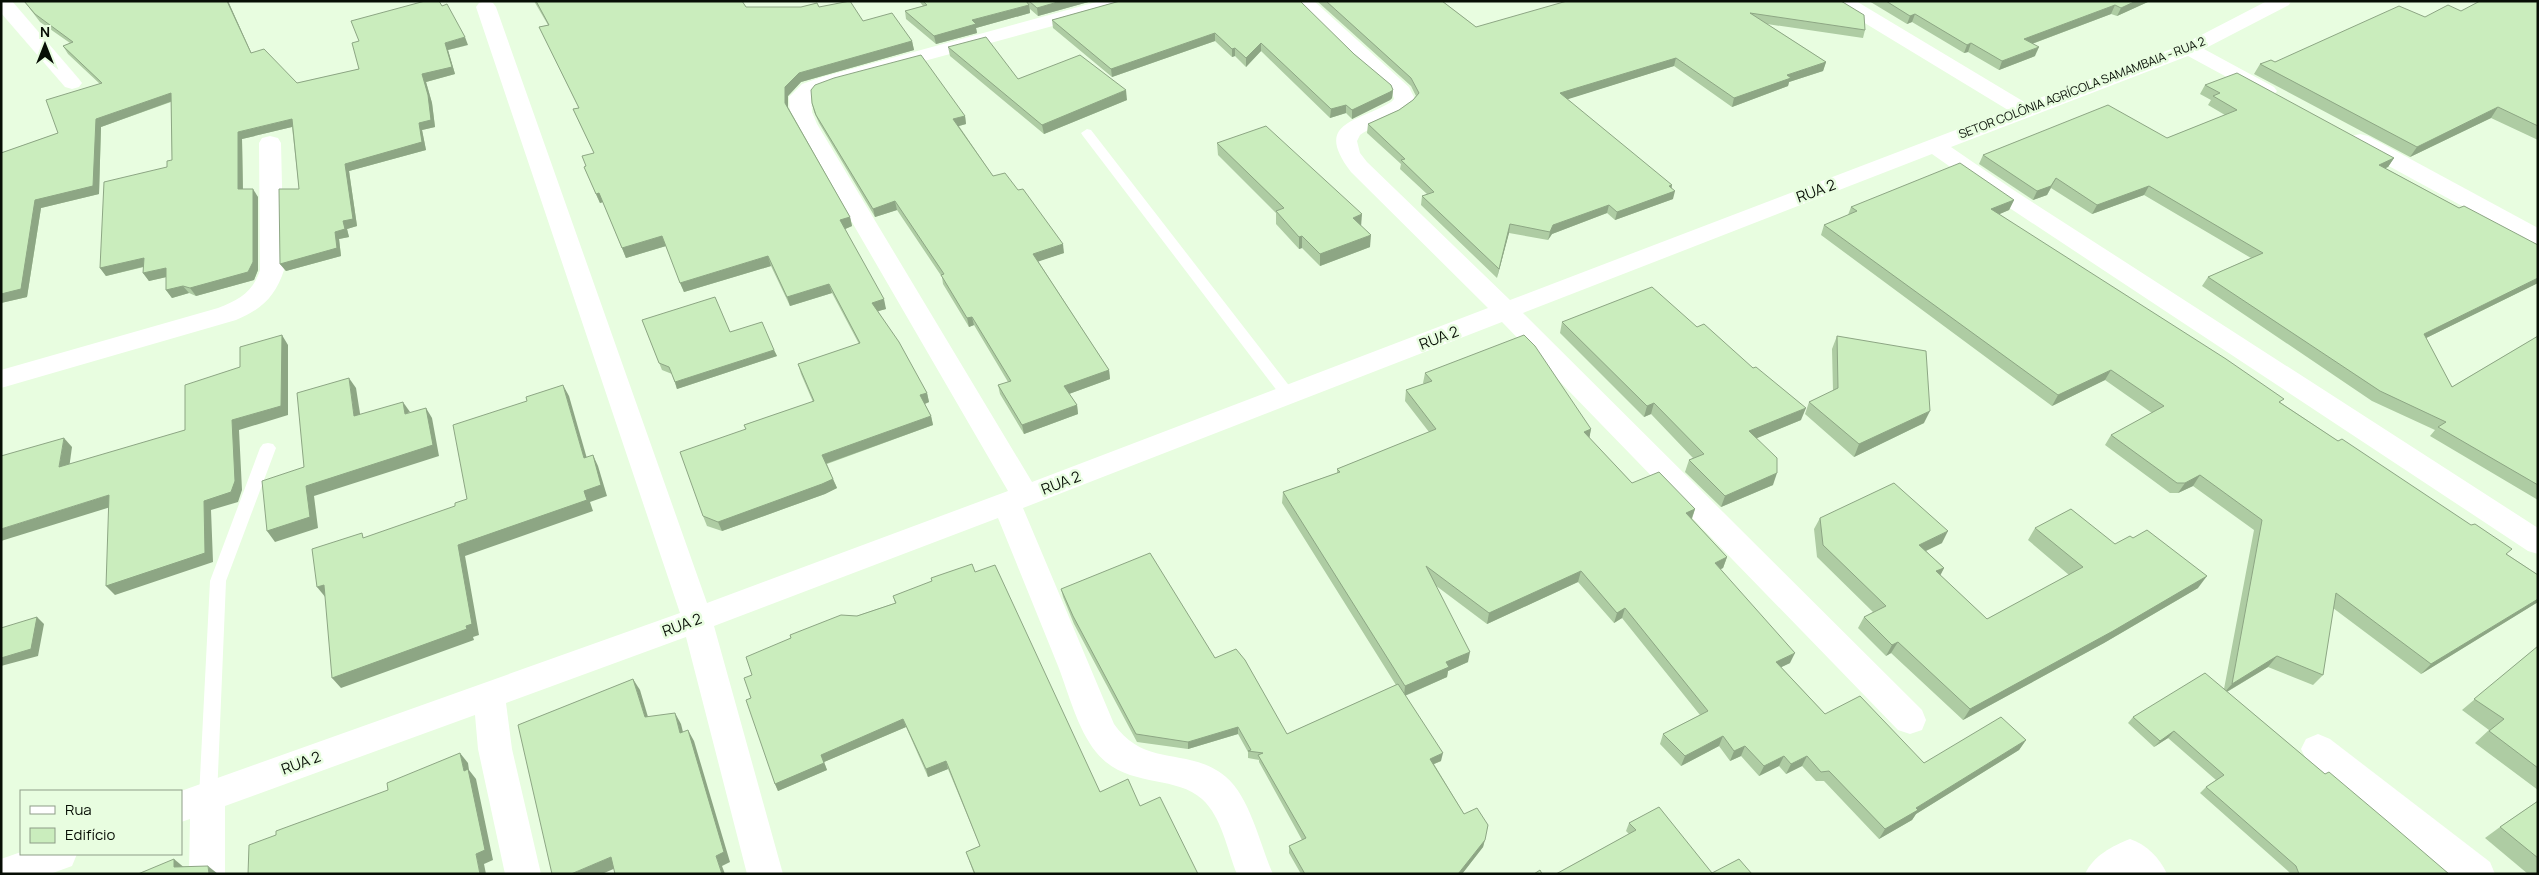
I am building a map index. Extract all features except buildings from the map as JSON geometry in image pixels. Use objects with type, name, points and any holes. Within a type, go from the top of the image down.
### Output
[{"type":"street","points":[[1,1],[72,83]]},
{"type":"street","points":[[1123,1],[829,81],[809,88],[800,97],[801,112],[1016,500],[1088,700],[1108,743],[1121,755],[1136,762],[1151,768],[1201,779],[1214,788],[1226,803],[1255,874]]},
{"type":"street","points":[[1302,1],[1362,57],[1395,83],[1405,97],[1405,101],[1388,114],[1352,129],[1346,136],[1346,144],[1350,156],[1910,720]]},
{"type":"street","points":[[1842,1],[2024,111]]},
{"type":"street","name":"SETOR COLÔNIA AGRÍCOLA SAMAMBAIA - RUA 2","points":[[1935,146],[2189,49],[2274,3]]},
{"type":"street","points":[[486,7],[696,620],[765,874]]},
{"type":"street","points":[[2189,49],[2288,103]]},
{"type":"street","points":[[2340,131],[2538,238]]},
{"type":"street","points":[[1,380],[227,314],[255,301],[269,282],[272,263],[270,143]]},
{"type":"street","points":[[1935,146],[2012,199],[2538,543]]},
{"type":"street","name":"RUA 2","points":[[195,802],[696,620],[1016,500],[1507,312],[1719,227],[1935,146]]},
{"type":"street","points":[[489,695],[495,749],[523,874]]},
{"type":"street","points":[[2318,749],[2477,874]]},
{"type":"street","points":[[195,802],[207,874]]},
{"type":"street","points":[[6,874],[56,855]]},
{"type":"street","points":[[2103,874],[2130,855],[2149,874]]},
{"type":"lane","points":[[1087,133],[1289,396]]},
{"type":"lane","points":[[195,802],[218,581],[268,448]]}]
